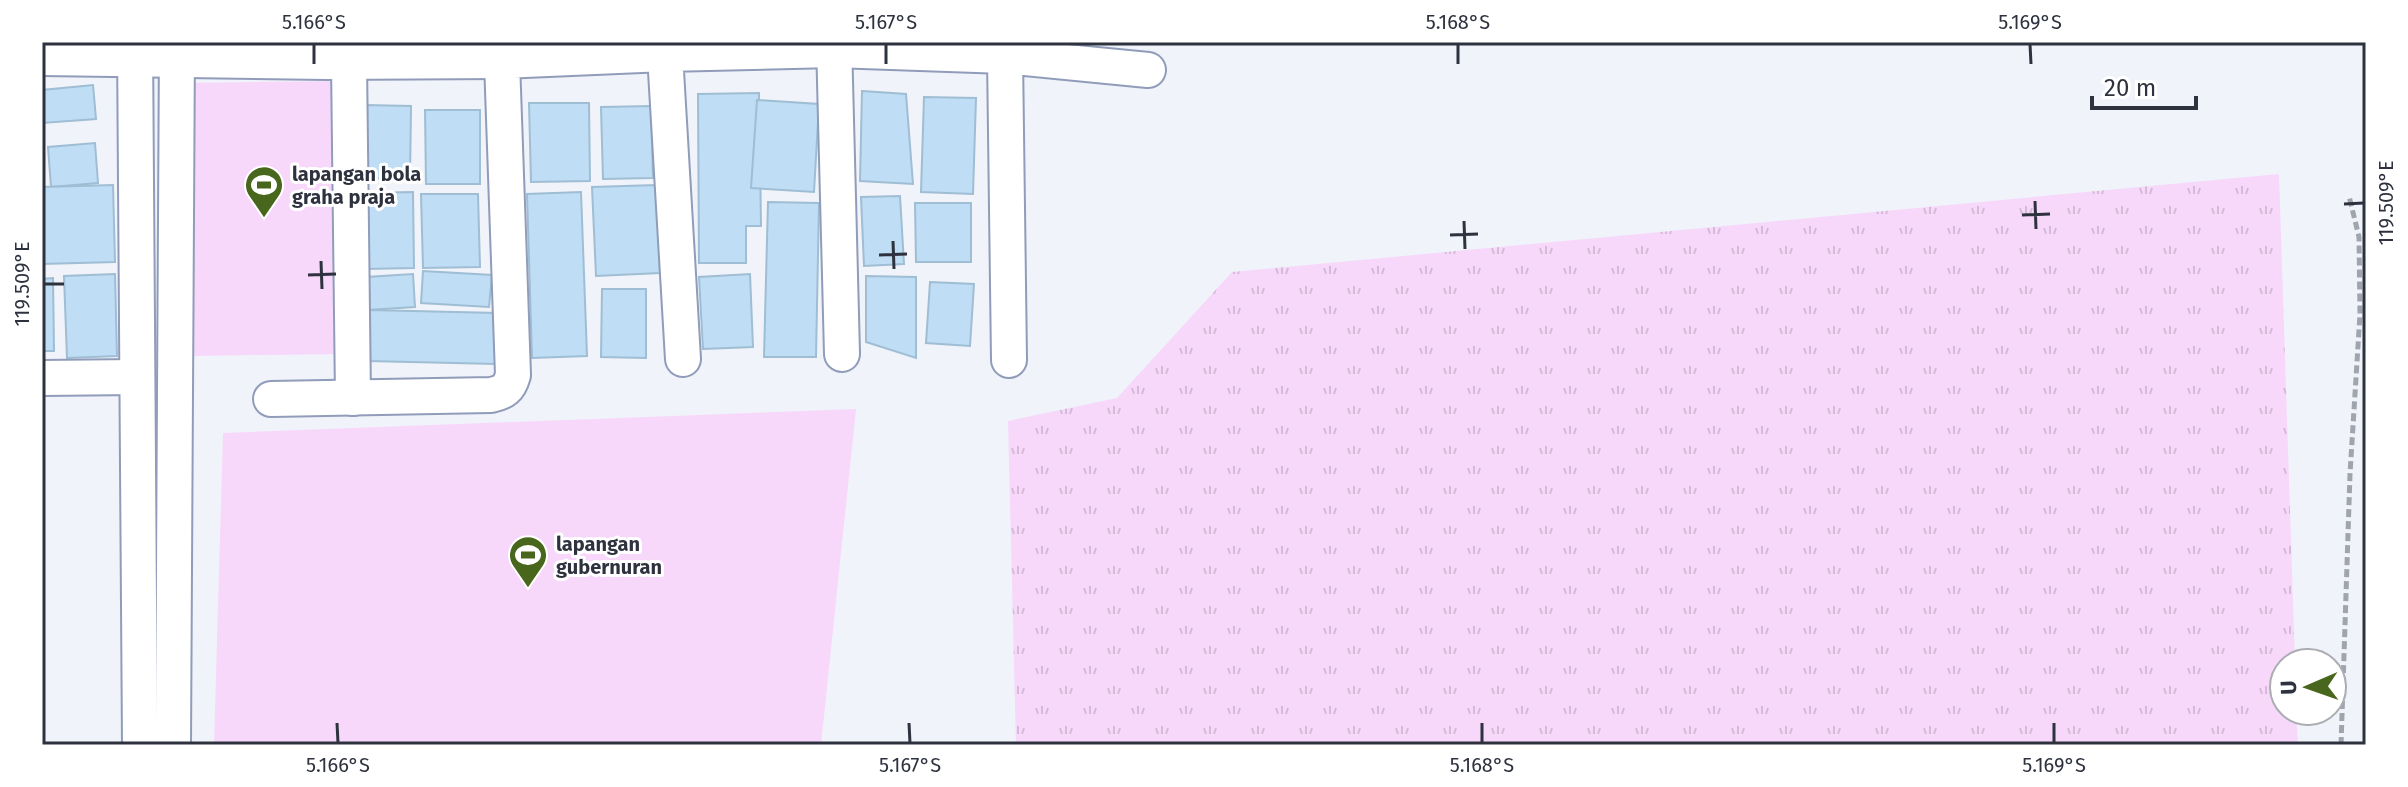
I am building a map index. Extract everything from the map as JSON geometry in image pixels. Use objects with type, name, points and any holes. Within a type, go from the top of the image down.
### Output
[{"type":"street","points":[[834,46],[842,354]]},
{"type":"street","points":[[42,58],[177,50],[335,55],[834,46],[1006,49],[1148,70]]},
{"type":"street","points":[[665,48],[683,359]]},
{"type":"street","points":[[1006,49],[1009,360]]},
{"type":"street","points":[[173,745],[177,50]]},
{"type":"street","points":[[135,51],[140,745]]},
{"type":"street","points":[[271,399],[491,395],[503,392],[510,386],[513,375],[502,51]]},
{"type":"street","points":[[335,55],[353,398]]},
{"type":"street","points":[[42,378],[137,377]]},
{"type":"path","points":[[2341,745],[2350,474],[2360,314],[2359,237],[2349,196]]},
{"type":"green space","name":"lapangan bola graha praja","points":[[340,81],[343,354],[188,356],[185,83]]},
{"type":"green space","points":[[2279,174],[2294,647],[2268,647],[2268,727],[2297,727],[2298,745],[1016,745],[1008,421],[1117,398],[1232,272]]},
{"type":"green space","name":"lapangan gubernuran","points":[[856,409],[821,745],[214,745],[223,433]]},
{"type":"building","points":[[93,85],[96,119],[42,123],[42,90]]},
{"type":"building","points":[[862,91],[906,94],[913,184],[860,181]]},
{"type":"building","points":[[759,93],[761,226],[746,226],[746,263],[699,263],[698,94]]},
{"type":"building","points":[[924,97],[976,98],[973,194],[921,192]]},
{"type":"building","points":[[757,100],[819,104],[814,192],[751,188]]},
{"type":"building","points":[[529,103],[589,103],[590,181],[531,182]]},
{"type":"building","points":[[364,105],[411,106],[410,179],[363,178]]},
{"type":"building","points":[[651,106],[653,178],[603,179],[601,107]]},
{"type":"building","points":[[425,110],[480,110],[480,184],[426,184]]},
{"type":"building","points":[[95,143],[98,183],[51,187],[48,147]]},
{"type":"building","points":[[113,185],[115,262],[42,264],[42,187]]},
{"type":"building","points":[[657,185],[660,273],[596,276],[592,187]]},
{"type":"building","points":[[413,192],[414,268],[364,269],[363,193]]},
{"type":"building","points":[[581,192],[587,356],[532,358],[527,194]]},
{"type":"building","points":[[421,194],[478,194],[480,267],[423,268]]},
{"type":"building","points":[[900,196],[904,264],[864,266],[861,197]]},
{"type":"building","points":[[768,202],[819,203],[816,357],[764,357]]},
{"type":"building","points":[[915,203],[971,203],[971,262],[916,262]]},
{"type":"building","points":[[423,271],[492,275],[489,307],[421,303]]},
{"type":"building","points":[[115,274],[117,356],[67,358],[64,276]]},
{"type":"building","points":[[413,274],[415,307],[368,310],[366,277]]},
{"type":"building","points":[[750,274],[753,347],[703,349],[699,277]]},
{"type":"building","points":[[866,276],[916,277],[916,358],[866,342]]},
{"type":"building","points":[[53,278],[54,351],[42,351],[42,279]]},
{"type":"building","points":[[930,282],[974,284],[970,346],[926,343]]},
{"type":"building","points":[[602,289],[646,289],[646,358],[601,357]]},
{"type":"building","points":[[369,310],[498,313],[496,364],[368,361]]},
{"type":"place","name":"lapangan bola graha praja","points":[[264,219]]},
{"type":"place","name":"lapangan gubernuran","points":[[528,589]]}]
